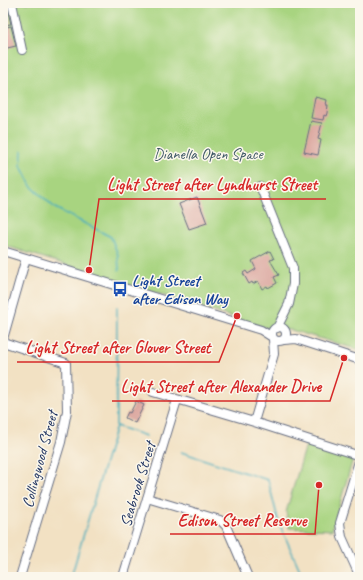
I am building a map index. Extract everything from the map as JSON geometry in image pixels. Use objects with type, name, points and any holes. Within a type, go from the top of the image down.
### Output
[{"type":"street","points":[[12,3],[22,50]]},
{"type":"street","points":[[254,422],[274,354],[279,334],[280,320],[289,304],[293,284],[294,268],[260,186]]},
{"type":"street","points":[[3,251],[261,330],[294,336],[296,339],[360,360]]},
{"type":"street","points":[[3,341],[26,258]]},
{"type":"street","name":"Collingwood Street","points":[[3,341],[66,363],[67,411],[61,442],[20,577]]},
{"type":"street","points":[[153,392],[254,422],[360,457],[340,523],[342,537],[360,577]]},
{"type":"street","name":"Seabrook Street","points":[[123,577],[177,400]]},
{"type":"street","points":[[147,498],[220,520],[226,526],[248,577]]},
{"type":"green space","name":"Dianella Open Space","points":[[3,3],[360,3],[360,350],[291,330],[273,330],[3,245]]},
{"type":"green space","points":[[306,445],[353,459],[332,530],[289,528],[286,512]]},
{"type":"building","points":[[6,4],[11,24],[3,25],[3,5]]},
{"type":"building","points":[[11,26],[16,46],[3,49],[3,28]]},
{"type":"building","points":[[315,97],[327,100],[327,113],[326,116],[324,115],[323,120],[311,118]]},
{"type":"building","points":[[311,121],[322,123],[318,139],[321,140],[318,155],[304,152]]},
{"type":"building","points":[[197,197],[207,223],[189,229],[179,204]]},
{"type":"building","points":[[270,251],[274,259],[270,260],[279,275],[274,277],[277,283],[268,288],[267,286],[262,289],[258,281],[253,284],[252,282],[249,284],[243,273],[246,271],[248,274],[256,269],[252,261]]},
{"type":"building","points":[[136,401],[144,405],[135,423],[125,418],[128,412],[130,413]]},
{"type":"waterway","points":[[22,151],[21,166],[31,186],[55,208],[111,237],[118,255],[119,270]]},
{"type":"waterway","points":[[71,577],[116,426],[117,307]]},
{"type":"waterway","points":[[116,426],[146,436]]},
{"type":"waterway","points":[[181,452],[268,480],[279,523],[303,577]]},
{"type":"place","name":"Light Street after Lyndhurst Street","points":[[89,270]]},
{"type":"place","name":"Light Street after Edison Way","points":[[120,289]]},
{"type":"place","name":"Light Street after Glover Street","points":[[237,316]]},
{"type":"place","name":"Light Street after Alexander Drive","points":[[344,358]]},
{"type":"place","name":"Edison Street Reserve","points":[[319,485]]}]
